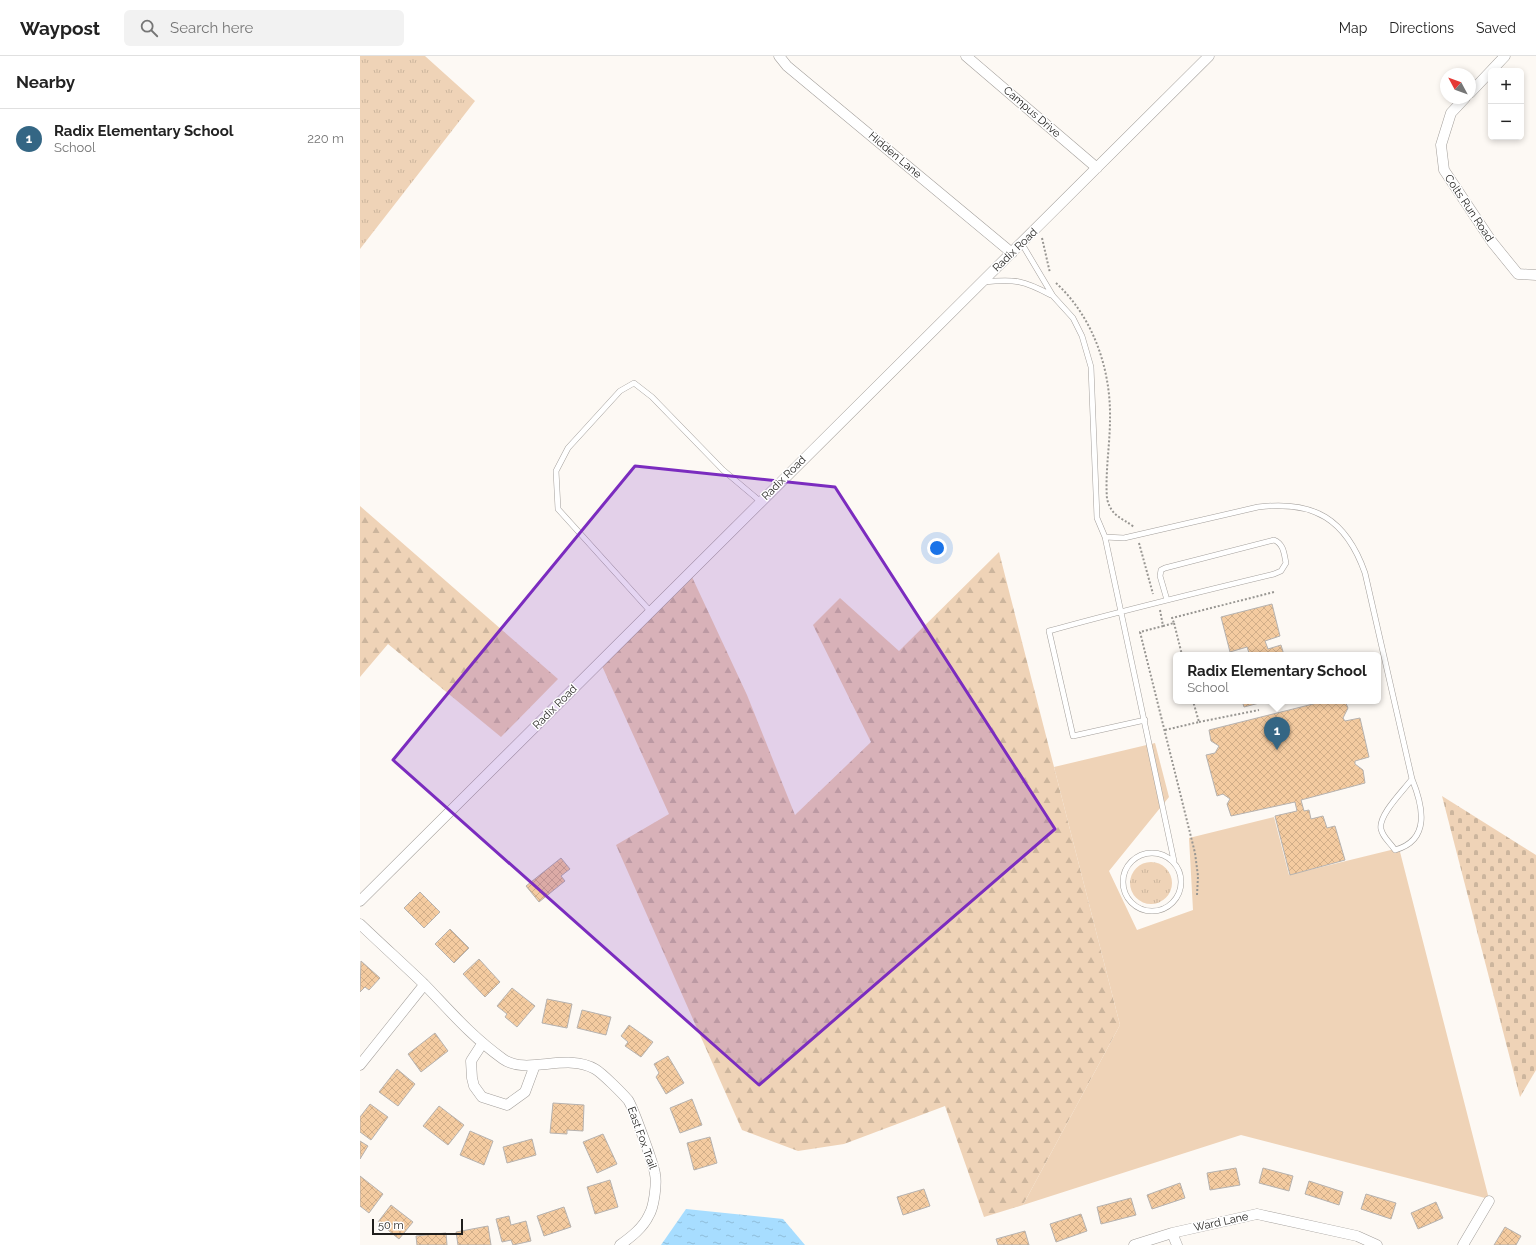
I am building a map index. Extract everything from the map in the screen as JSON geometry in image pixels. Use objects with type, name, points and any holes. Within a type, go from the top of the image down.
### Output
[{"type":"street","name":"Hidden Lane","points":[[779,56],[787,66],[1012,253]]},
{"type":"street","name":"Campus Drive","points":[[966,56],[1097,168]]},
{"type":"street","name":"Radix Road","points":[[360,901],[1022,244],[1209,56]]},
{"type":"street","points":[[1476,87],[1505,56]]},
{"type":"street","name":"Colts Run Road","points":[[1459,104],[1451,112],[1441,145],[1444,170],[1492,242],[1518,274],[1536,275]]},
{"type":"street","name":"East Fox Trail","points":[[360,924],[424,984],[466,1029],[482,1044],[507,1062],[519,1065],[567,1061],[594,1068],[629,1101],[656,1174],[654,1199],[650,1215],[636,1234],[620,1245]]},
{"type":"street","points":[[360,1065],[424,984]]},
{"type":"street","points":[[482,1044],[471,1061],[474,1086],[482,1096],[506,1105],[525,1092],[535,1064]]},
{"type":"street","points":[[1463,1245],[1489,1201]]},
{"type":"street","name":"Ward Lane","points":[[1134,1245],[1172,1233],[1257,1214],[1357,1236],[1377,1245]]},
{"type":"street","points":[[1172,1233],[1177,1245]]},
{"type":"lane","points":[[1022,244],[1053,296],[1073,318],[1082,336],[1092,367],[1097,518],[1105,537],[1174,861],[1182,875],[1181,892],[1171,906],[1156,912],[1139,910],[1126,898],[1122,881],[1128,865],[1141,854],[1158,852],[1174,861]]},
{"type":"lane","points":[[982,283],[1013,280],[1022,281],[1032,284],[1053,296]]},
{"type":"lane","points":[[651,612],[558,509],[556,471],[568,448],[620,391],[634,383],[652,397],[723,470],[761,502]]},
{"type":"lane","points":[[1105,537],[1124,538],[1258,507],[1277,505],[1305,508],[1332,520],[1351,541],[1359,554],[1365,573],[1412,779],[1420,800],[1421,819],[1417,836],[1409,845],[1395,850],[1390,842],[1385,839],[1380,828],[1383,818],[1390,806],[1412,779]]},
{"type":"lane","points":[[1144,720],[1073,736],[1049,631],[1121,610],[1167,600],[1274,574],[1281,571],[1286,563],[1282,546],[1279,542],[1274,540],[1165,568],[1161,570],[1160,576],[1167,600]]},
{"type":"path","points":[[1181,652],[1172,618],[1274,592]]},
{"type":"path","points":[[1159,609],[1163,626]]},
{"type":"path","points":[[1174,623],[1140,632],[1196,862],[1199,884],[1197,895]]},
{"type":"path","points":[[1194,704],[1199,722]]},
{"type":"path","points":[[1164,731],[1199,722],[1259,710]]},
{"type":"highlighted area","points":[[635,466],[835,487],[1055,829],[759,1085],[393,760]]},
{"type":"green space","points":[[360,56],[425,56],[475,101],[360,249]]},
{"type":"green space","points":[[360,506],[558,679],[501,737],[388,644],[360,677]]},
{"type":"green space","points":[[999,552],[1120,1025],[1023,1205],[984,1217],[945,1106],[844,1144],[798,1151],[742,1130],[616,845],[669,814],[602,666],[692,577],[747,695],[795,815],[871,742],[813,625],[840,598],[899,651]]},
{"type":"green space","points":[[1155,743],[1169,797],[1109,871],[1137,930],[1193,910],[1189,838],[1274,817],[1289,875],[1399,848],[1489,1199],[1241,1135],[1023,1205],[1120,1025],[1054,767]]},
{"type":"green space","points":[[1442,796],[1536,855],[1536,1070],[1520,1097]]},
{"type":"green space","points":[[1147,862],[1155,862],[1163,865],[1169,871],[1172,883],[1169,895],[1163,901],[1155,904],[1147,904],[1139,901],[1133,895],[1130,887],[1130,879],[1133,871],[1139,865]]},
{"type":"water","points":[[686,1209],[783,1219],[805,1245],[661,1245]]},
{"type":"building","points":[[1272,604],[1280,636],[1265,641],[1268,649],[1281,645],[1283,652],[1249,652],[1247,647],[1230,652],[1221,617]]},
{"type":"building","points":[[1243,704],[1256,704],[1244,707]]},
{"type":"building","points":[[1313,704],[1346,704],[1348,708],[1343,718],[1345,721],[1360,718],[1369,757],[1355,761],[1355,764],[1363,770],[1365,783],[1301,800],[1304,811],[1309,810],[1311,819],[1323,816],[1327,828],[1335,826],[1345,860],[1290,875],[1275,816],[1297,811],[1295,802],[1231,816],[1227,804],[1230,799],[1223,794],[1217,796],[1206,755],[1215,753],[1219,746],[1211,741],[1209,730]]},
{"type":"building","points":[[561,858],[570,869],[561,876],[565,881],[539,902],[526,886]]},
{"type":"building","points":[[420,892],[440,912],[424,928],[404,908]]},
{"type":"building","points":[[450,929],[469,948],[454,963],[435,944]]},
{"type":"building","points":[[479,959],[500,982],[485,997],[463,974]]},
{"type":"building","points":[[361,961],[380,978],[369,990],[365,987],[360,992]]},
{"type":"building","points":[[512,988],[535,1006],[517,1027],[505,1017],[507,1014],[497,1006]]},
{"type":"building","points":[[547,999],[572,1004],[567,1028],[542,1023]]},
{"type":"building","points":[[582,1010],[611,1017],[606,1035],[577,1028]]},
{"type":"building","points":[[629,1025],[653,1042],[641,1057],[625,1046],[628,1042],[621,1036]]},
{"type":"building","points":[[435,1033],[448,1051],[421,1072],[408,1054]]},
{"type":"building","points":[[668,1056],[684,1083],[666,1094],[656,1077],[659,1073],[654,1064]]},
{"type":"building","points":[[397,1069],[415,1084],[398,1106],[379,1092]]},
{"type":"building","points":[[692,1099],[702,1125],[680,1133],[670,1108]]},
{"type":"building","points":[[553,1103],[584,1105],[583,1131],[567,1130],[567,1134],[550,1133]]},
{"type":"building","points":[[370,1104],[388,1117],[371,1140],[360,1132],[360,1117]]},
{"type":"building","points":[[439,1106],[464,1125],[448,1145],[423,1126]]},
{"type":"building","points":[[470,1131],[493,1141],[484,1165],[460,1155]]},
{"type":"building","points":[[603,1134],[617,1164],[597,1173],[583,1142]]},
{"type":"building","points":[[710,1137],[717,1163],[694,1170],[687,1143]]},
{"type":"building","points":[[532,1139],[536,1155],[507,1163],[503,1147]]},
{"type":"building","points":[[360,1141],[368,1146],[360,1159]]},
{"type":"building","points":[[1236,1168],[1240,1185],[1210,1190],[1207,1173]]},
{"type":"building","points":[[1263,1168],[1293,1176],[1289,1191],[1259,1183]]},
{"type":"building","points":[[360,1176],[383,1194],[369,1213],[360,1206]]},
{"type":"building","points":[[610,1180],[618,1207],[595,1214],[587,1187]]},
{"type":"building","points":[[1309,1181],[1343,1192],[1339,1205],[1305,1194]]},
{"type":"building","points":[[1180,1183],[1185,1198],[1152,1209],[1147,1195]]},
{"type":"building","points":[[924,1189],[930,1206],[903,1215],[897,1197]]},
{"type":"building","points":[[1366,1194],[1396,1203],[1391,1219],[1361,1209]]},
{"type":"building","points":[[1131,1198],[1136,1215],[1101,1224],[1097,1207]]},
{"type":"building","points":[[1436,1202],[1443,1218],[1418,1229],[1411,1213]]},
{"type":"building","points":[[391,1205],[413,1222],[399,1239],[378,1222]]},
{"type":"building","points":[[564,1207],[571,1227],[544,1236],[537,1216]]},
{"type":"building","points":[[1081,1214],[1087,1231],[1056,1242],[1050,1224]]},
{"type":"building","points":[[509,1216],[511,1225],[526,1221],[531,1241],[513,1245],[511,1240],[502,1242],[496,1219]]},
{"type":"building","points":[[488,1226],[491,1245],[458,1245],[456,1232]]},
{"type":"building","points":[[1505,1227],[1521,1236],[1516,1245],[1494,1245]]},
{"type":"building","points":[[1025,1231],[1029,1245],[998,1245],[996,1239]]},
{"type":"building","points":[[446,1233],[447,1245],[417,1245],[416,1236]]},
{"type":"place","name":"Radix Elementary School","points":[[1277,750]]}]
